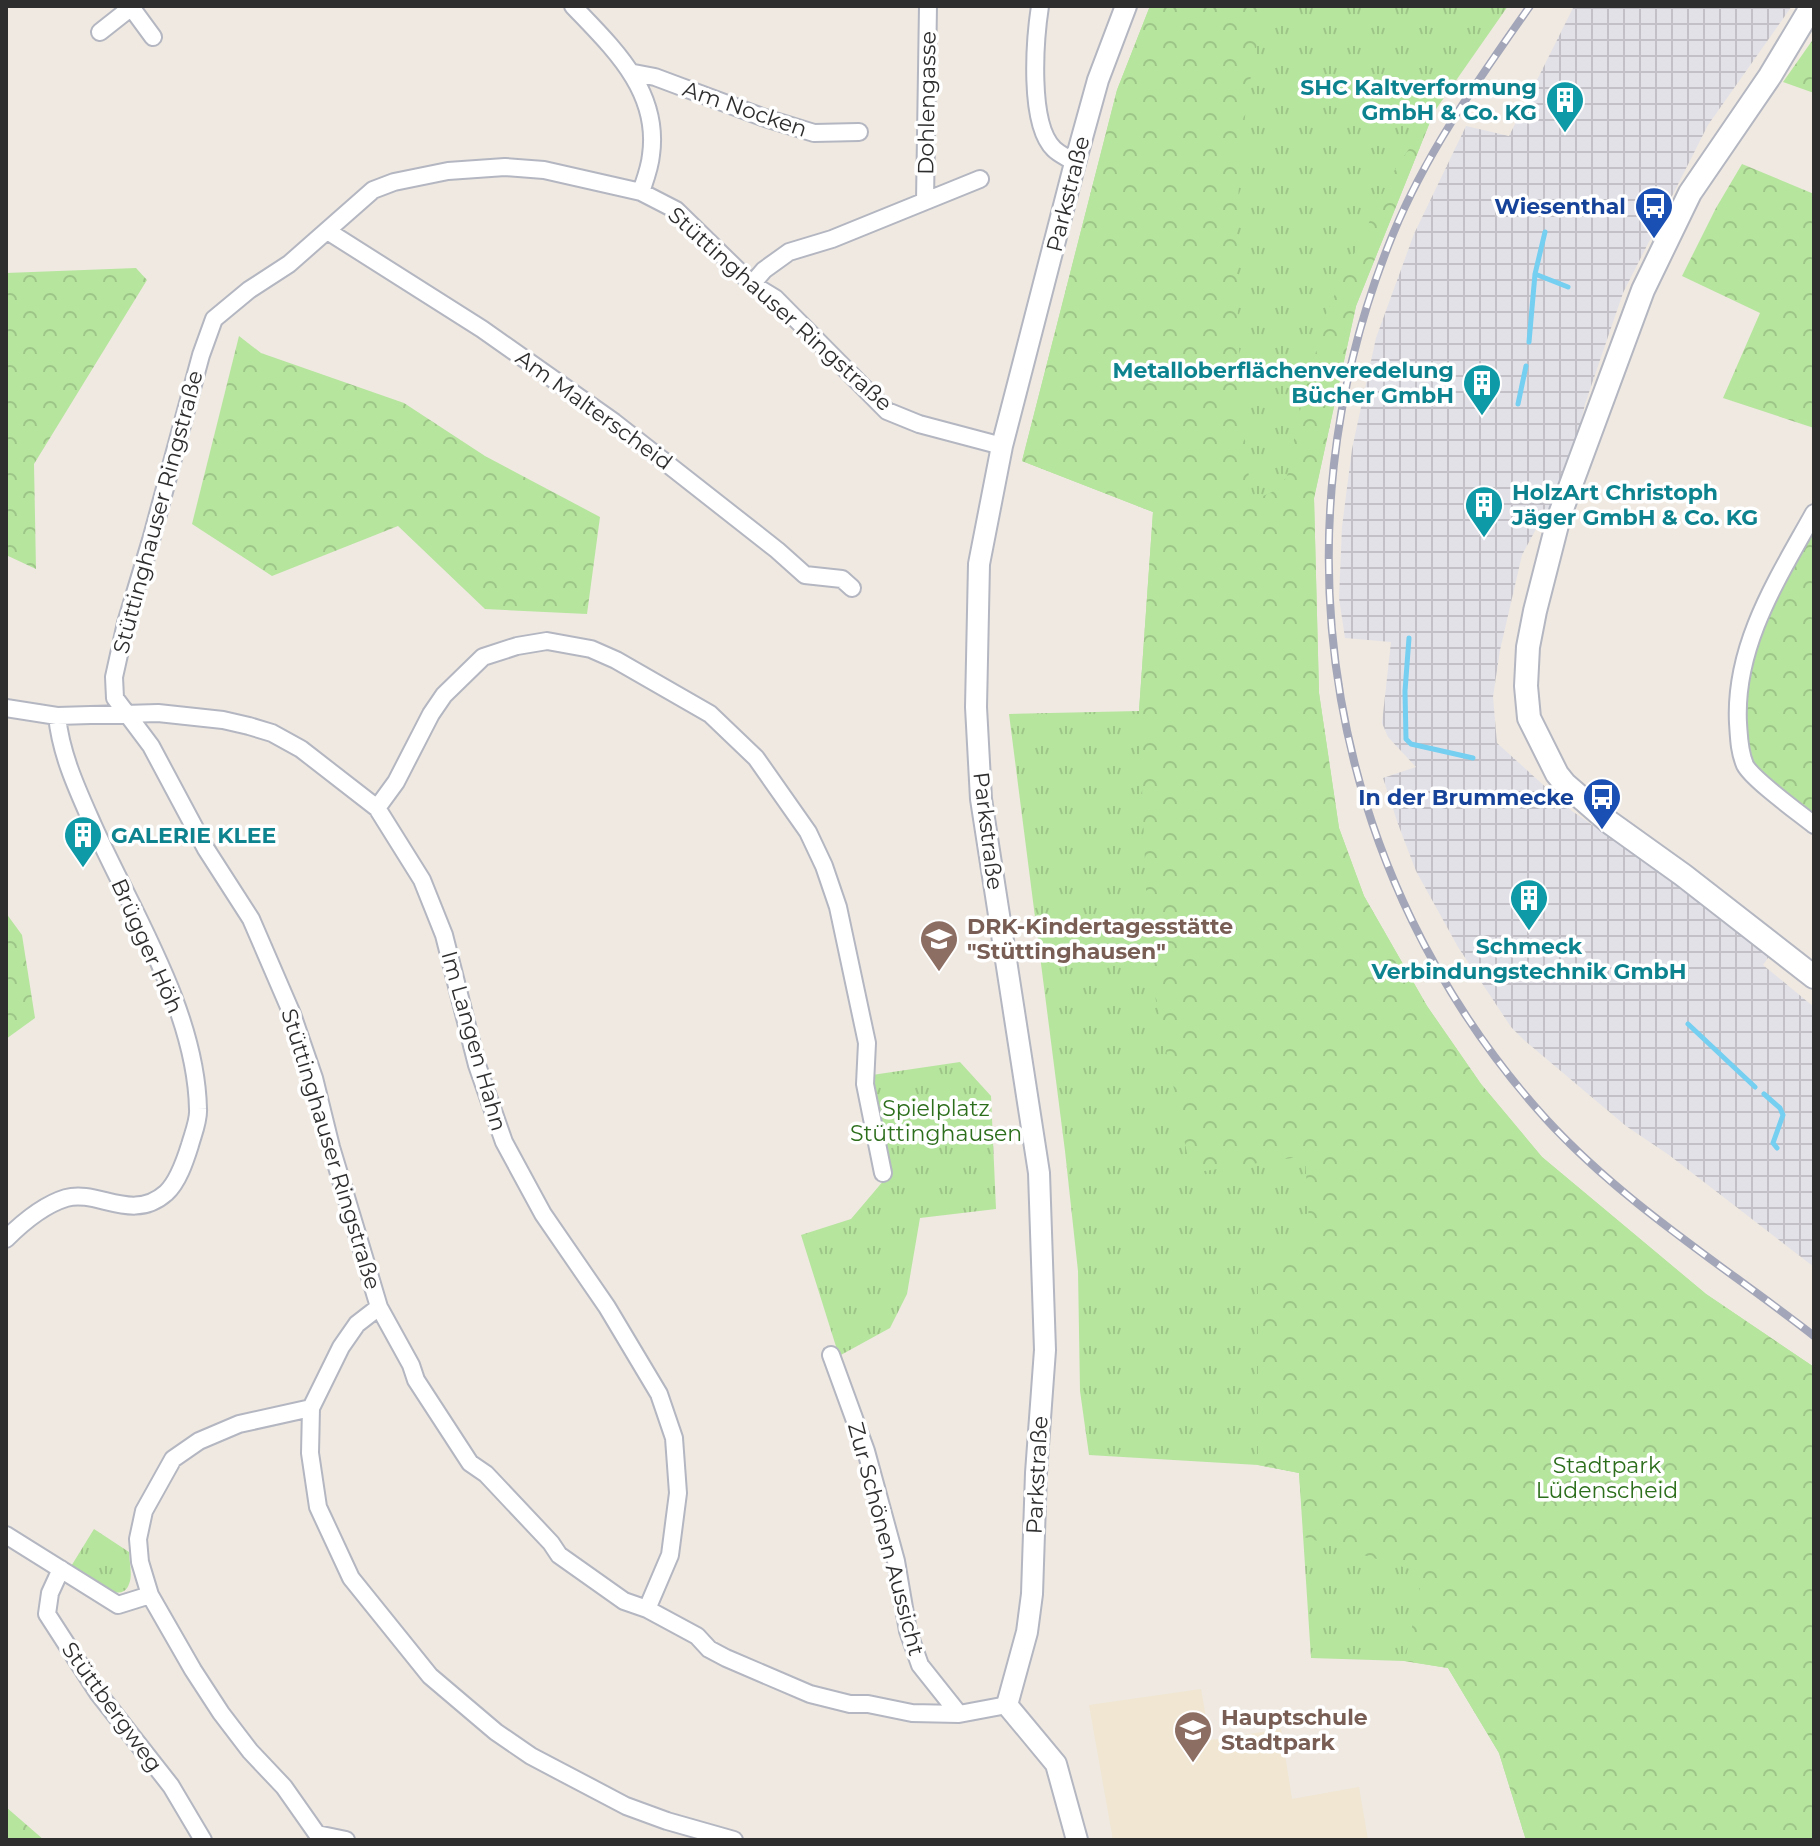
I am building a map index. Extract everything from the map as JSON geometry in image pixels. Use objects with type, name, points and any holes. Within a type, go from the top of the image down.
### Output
[{"type":"main road","points":[[1812,6],[1770,76],[1690,193],[1643,290],[1559,517],[1535,611],[1528,647],[1526,686],[1529,718],[1565,784],[1602,817],[1814,977]]},
{"type":"street","points":[[100,32],[132,6],[153,37]]},
{"type":"street","name":"Dohlengasse","points":[[925,201],[928,6]]},
{"type":"street","points":[[1040,6],[1036,35],[1040,124],[1052,147],[1075,163]]},
{"type":"street","name":"Parkstraße","points":[[1007,1705],[1025,1644],[1032,1594],[1036,1473],[1045,1350],[1039,1173],[981,799],[976,707],[979,564],[1002,446],[1075,163],[1098,80],[1126,6]]},
{"type":"street","points":[[576,7],[634,73],[647,108],[652,135],[651,156],[641,192]]},
{"type":"street","name":"Am Nocken","points":[[634,73],[655,77],[814,133],[859,132]]},
{"type":"street","name":"Stüttinghauser Ringstraße","points":[[1002,446],[919,424],[887,411],[775,298],[752,284],[676,210],[641,192],[526,167],[448,171],[394,182],[373,190],[357,202],[329,232],[214,319],[201,355],[126,623],[114,677],[115,698],[151,746],[206,849],[251,919],[292,1014],[314,1078],[331,1147],[379,1307],[416,1380],[470,1463],[486,1474],[559,1555],[624,1601],[647,1609],[697,1636],[717,1654],[810,1694],[850,1704],[868,1704],[912,1713],[959,1714],[1007,1705]]},
{"type":"street","name":"Dohlengasse","points":[[752,284],[764,270],[789,252],[832,239],[980,179]]},
{"type":"street","name":"Am Malterscheid","points":[[329,232],[482,329],[602,413],[805,575],[842,579],[852,588]]},
{"type":"street","points":[[1814,513],[1759,618],[1747,651],[1737,702],[1740,747],[1746,768],[1814,825]]},
{"type":"street","points":[[377,808],[396,782],[444,695],[483,657],[517,646],[547,641],[591,649],[710,714],[756,758],[808,832],[824,866],[838,907],[867,1043],[865,1084],[883,1173]]},
{"type":"street","name":"Im Langen Hahn","points":[[6,708],[57,716],[158,713],[223,720],[272,733],[301,749],[377,808],[422,880],[444,935],[477,1065],[504,1142],[543,1214],[607,1307],[659,1394],[674,1438],[678,1493],[670,1555],[647,1609]]},
{"type":"street","name":"Brügger Höh","points":[[6,1239],[25,1221],[69,1197],[128,1205],[145,1204],[163,1196],[173,1186],[187,1155],[199,1112],[186,1036],[159,961],[116,876],[66,762],[59,740],[57,716]]},
{"type":"street","points":[[379,1307],[357,1324],[341,1347],[311,1408],[310,1453],[318,1507],[351,1578],[430,1676],[496,1732],[531,1756],[626,1806],[734,1840]]},
{"type":"street","name":"Zur Schönen Aussicht","points":[[831,1355],[866,1451],[896,1561],[908,1631],[920,1665],[959,1714]]},
{"type":"street","points":[[311,1408],[239,1424],[199,1441],[173,1459],[154,1488],[138,1539],[140,1562],[150,1595],[221,1713],[250,1751],[284,1787],[317,1834],[346,1840]]},
{"type":"street","points":[[6,1535],[118,1605],[150,1595]]},
{"type":"street","name":"Stüttbergweg","points":[[61,1569],[50,1593],[47,1614],[98,1693],[171,1786],[203,1840]]},
{"type":"street","points":[[1007,1705],[1056,1764],[1077,1840]]},
{"type":"shaded area","points":[[1574,6],[1792,6],[1708,125],[1623,293],[1548,522],[1536,529],[1522,555],[1500,650],[1493,697],[1497,743],[1572,811],[1697,897],[1770,955],[1763,965],[1814,1007],[1814,1267],[1669,1155],[1626,1126],[1511,1027],[1458,947],[1416,871],[1383,778],[1416,767],[1388,737],[1382,723],[1391,642],[1345,638],[1339,598],[1342,527],[1352,449],[1376,338],[1414,234],[1466,126],[1509,136]]},
{"type":"shaded area","name":"Hauptschule Stadtpark","points":[[1201,1689],[1210,1740],[1281,1729],[1292,1799],[1359,1787],[1368,1840],[1113,1840],[1089,1705]]},
{"type":"green space","name":"Stadtpark Lüdenscheid","points":[[1150,6],[1508,6],[1434,112],[1356,306],[1314,498],[1319,693],[1339,828],[1364,896],[1427,1006],[1481,1084],[1542,1157],[1706,1294],[1814,1367],[1814,1840],[1526,1840],[1499,1753],[1448,1668],[1404,1661],[1311,1658],[1299,1473],[1258,1465],[1089,1455],[1080,1391],[1078,1271],[1009,714],[1139,711],[1153,512],[1022,461],[1117,90]]},
{"type":"green space","name":"Stadtpark Lüdenscheid","points":[[1150,6],[1266,6],[1247,101],[1238,200],[1237,300],[1242,397],[1247,462],[1254,500],[1272,492],[1287,477],[1298,418],[1327,311],[1392,174],[1434,112],[1356,306],[1314,498],[1319,693],[1339,828],[1364,896],[1427,1006],[1481,1084],[1542,1157],[1706,1294],[1814,1367],[1814,1840],[1526,1840],[1499,1753],[1448,1668],[1405,1661],[1423,1573],[1304,1537],[1299,1473],[1258,1465],[1258,1268],[1310,1240],[1305,1156],[1191,1173],[1149,966],[1139,711],[1153,512],[1022,461],[1117,90]]},
{"type":"green space","points":[[1814,38],[1814,93],[1783,82]]},
{"type":"green space","points":[[1742,164],[1814,194],[1814,428],[1723,398],[1760,313],[1682,276]]},
{"type":"green space","points":[[136,268],[147,280],[34,464],[36,569],[6,555],[6,273]]},
{"type":"green space","points":[[239,336],[261,353],[404,403],[485,456],[600,517],[587,614],[485,609],[398,526],[272,576],[192,524]]},
{"type":"green space","points":[[1814,524],[1814,819],[1749,765],[1740,702],[1751,652],[1781,579]]},
{"type":"green space","points":[[6,913],[22,935],[35,1018],[6,1039]]},
{"type":"green space","name":"Spielplatz Stüttinghausen","points":[[960,1062],[991,1096],[996,1209],[920,1218],[907,1294],[890,1328],[839,1356],[801,1235],[851,1219],[890,1173],[872,1075]]},
{"type":"green space","points":[[94,1529],[129,1552],[131,1576],[125,1590],[118,1593],[101,1588],[70,1568]]},
{"type":"green space","points":[[6,1807],[44,1840],[6,1840]]},
{"type":"waterway","points":[[1529,342],[1535,274],[1545,232]]},
{"type":"waterway","points":[[1535,274],[1568,287]]},
{"type":"waterway","points":[[1518,404],[1526,366]]},
{"type":"waterway","points":[[1409,638],[1405,691],[1406,739],[1411,744],[1473,758]]},
{"type":"waterway","points":[[1688,1024],[1755,1087]]},
{"type":"waterway","points":[[1764,1094],[1780,1108],[1783,1115],[1773,1143],[1777,1148]]},
{"type":"railway","points":[[1530,6],[1455,116],[1407,203],[1393,234],[1355,349],[1334,466],[1329,583],[1341,699],[1369,812],[1412,921],[1471,1024],[1546,1119],[1576,1150],[1641,1207],[1814,1336]]},
{"type":"place","name":"SHC Kaltverformung GmbH & Co. KG","points":[[1565,134]]},
{"type":"place","name":"Wiesenthal","points":[[1654,240]]},
{"type":"place","name":"Metalloberflächenveredelung Bücher GmbH","points":[[1482,417]]},
{"type":"place","name":"HolzArt Christoph Jäger GmbH & Co. KG","points":[[1484,539]]},
{"type":"place","name":"In der Brummecke","points":[[1602,831]]},
{"type":"place","name":"GALERIE KLEE","points":[[83,869]]},
{"type":"place","name":"Schmeck Verbindungstechnik GmbH","points":[[1529,932]]},
{"type":"place","name":"DRK-Kindertagesstätte \"Stüttinghausen\"","points":[[939,973]]},
{"type":"place","name":"Hauptschule Stadtpark","points":[[1193,1764]]}]
